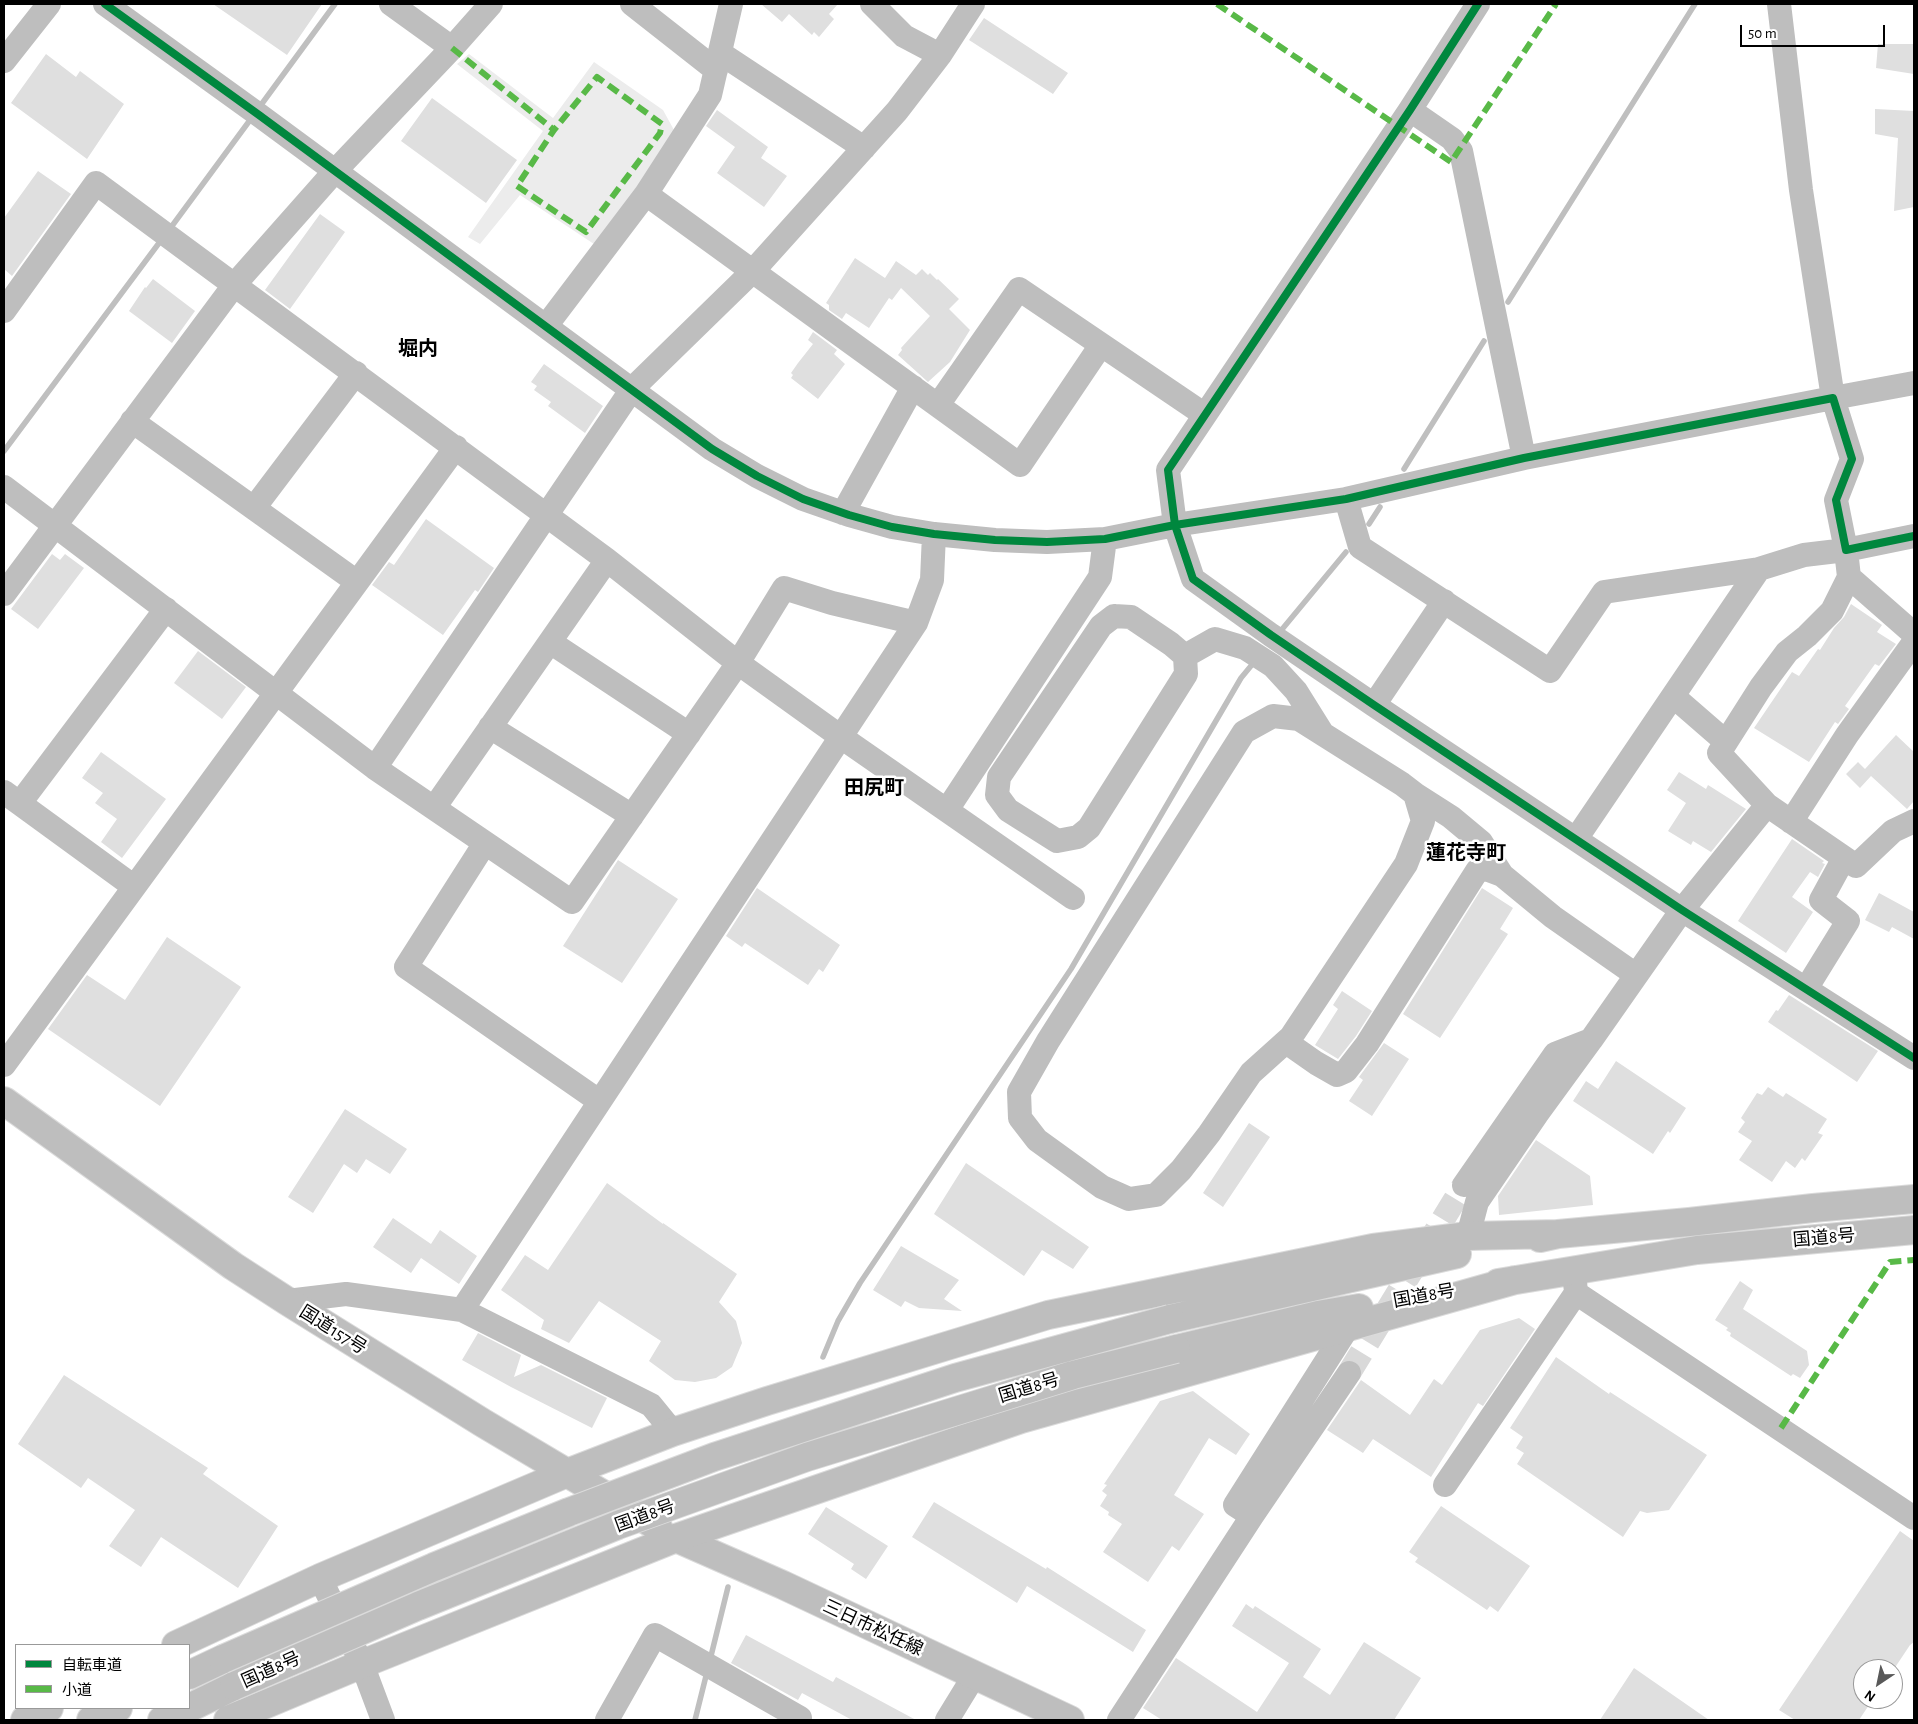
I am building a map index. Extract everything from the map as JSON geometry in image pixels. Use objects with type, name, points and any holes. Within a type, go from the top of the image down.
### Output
[{"type":"main road","name":"国道157号","points":[[4,1101],[233,1266],[287,1302],[676,1538]]},
{"type":"main road","name":"国道8号","points":[[190,1675],[434,1567],[569,1512],[714,1457],[955,1378],[1170,1319],[1444,1256],[1558,1234],[1914,1199]]},
{"type":"main road","name":"国道8号","points":[[190,1708],[234,1686],[418,1606],[618,1525],[807,1457],[1073,1374],[1318,1315],[1515,1280],[1575,1282],[1697,1250],[1914,1230]]},
{"type":"main road","points":[[178,1644],[320,1578],[567,1473],[673,1432],[767,1401],[1048,1315],[1373,1248],[1468,1236],[1558,1234]]},
{"type":"main road","points":[[228,1720],[676,1538],[1021,1418],[1515,1280]]},
{"type":"main road","name":"三日市松任線","points":[[676,1538],[783,1585],[1070,1720]]},
{"type":"main road","points":[[25,1720],[47,1709]]},
{"type":"main road","points":[[91,1720],[116,1709]]},
{"type":"main road","name":"国道8号","points":[[162,1720],[187,1709]]},
{"type":"street","points":[[4,61],[49,4]]},
{"type":"street","points":[[105,4],[254,111],[712,449],[757,476],[803,499],[892,527],[934,534],[996,540],[1047,542],[1105,539],[1175,525],[1346,498],[1524,458],[1914,383]]},
{"type":"street","points":[[391,4],[452,48]]},
{"type":"street","points":[[4,594],[235,284],[335,171],[452,48],[491,4]]},
{"type":"street","points":[[632,4],[718,62],[864,148]]},
{"type":"street","points":[[546,326],[646,194],[710,95],[731,4]]},
{"type":"street","points":[[872,4],[904,36],[940,55]]},
{"type":"street","points":[[375,768],[632,389],[753,272],[897,111],[940,55],[973,4]]},
{"type":"street","points":[[1478,4],[1410,110],[1168,470],[1175,525],[1193,579],[1278,640],[1374,705],[1682,910],[1914,1058]]},
{"type":"street","points":[[1778,4],[1801,190],[1833,398],[1852,459],[1836,500],[1846,550],[1849,577],[1832,611],[1807,636],[1786,652],[1719,753],[1767,806],[1856,866],[1893,831],[1914,821]]},
{"type":"street","points":[[1410,110],[1452,139],[1461,151],[1524,458]]},
{"type":"street","points":[[4,311],[96,183],[456,447],[607,560],[738,663],[1073,898]]},
{"type":"street","points":[[646,194],[1020,464],[1101,345]]},
{"type":"street","points":[[938,406],[1019,289],[1205,415]]},
{"type":"street","points":[[254,508],[356,373]]},
{"type":"street","points":[[843,513],[913,387]]},
{"type":"street","points":[[132,421],[357,582]]},
{"type":"street","points":[[4,1065],[456,447]]},
{"type":"street","points":[[4,487],[375,768],[572,902],[738,663],[784,588],[832,604],[916,623]]},
{"type":"street","points":[[1346,498],[1360,547],[1550,671],[1604,592],[1759,569],[1804,555],[1846,550],[1914,536]]},
{"type":"street","points":[[462,1310],[916,623],[932,580],[934,534]]},
{"type":"street","points":[[947,810],[1100,577],[1105,539]]},
{"type":"street","points":[[434,808],[607,560]]},
{"type":"street","points":[[1576,839],[1759,569]]},
{"type":"street","points":[[1849,577],[1914,634]]},
{"type":"street","points":[[1374,705],[1444,601]]},
{"type":"street","points":[[134,886],[12,798],[166,609]]},
{"type":"street","points":[[1114,616],[1131,617],[1171,644],[1185,656],[1186,674],[1089,828],[1078,837],[1057,841],[1008,810],[997,795],[999,776],[1101,626],[1114,616]]},
{"type":"street","points":[[1185,656],[1215,639],[1245,648],[1273,666],[1296,692],[1323,735]]},
{"type":"street","points":[[550,642],[689,734]]},
{"type":"street","points":[[1790,822],[1847,735],[1914,642]]},
{"type":"street","points":[[1673,696],[1726,742]]},
{"type":"street","points":[[1415,794],[1423,821],[1406,864],[1292,1037],[1251,1073],[1210,1134],[1181,1170],[1156,1195],[1129,1199],[1102,1187],[1037,1140],[1020,1118],[1019,1092],[1244,732],[1273,716],[1299,719],[1451,817],[1481,842],[1502,875],[1553,917],[1636,975]]},
{"type":"street","points":[[490,727],[632,816]]},
{"type":"street","points":[[1468,1236],[1477,1202],[1537,1114],[1682,910],[1767,806]]},
{"type":"street","points":[[486,843],[406,967],[599,1101]]},
{"type":"street","points":[[1806,989],[1848,921],[1821,900],[1844,858]]},
{"type":"street","points":[[1286,1042],[1337,1075],[1346,1071],[1367,1044],[1477,871],[1486,869],[1502,875]]},
{"type":"street","points":[[1464,1185],[1556,1054],[1591,1040]]},
{"type":"street","points":[[1445,1485],[1575,1282],[1914,1518]]},
{"type":"street","points":[[287,1302],[346,1294],[462,1310],[651,1405],[673,1432]]},
{"type":"street","points":[[1252,1516],[1235,1504],[1348,1327]]},
{"type":"street","points":[[1119,1720],[1252,1516],[1349,1372]]},
{"type":"street","points":[[320,1578],[362,1664],[383,1720]]},
{"type":"street","points":[[607,1720],[655,1635],[800,1718],[798,1720]]},
{"type":"street","points":[[947,1720],[974,1676]]},
{"type":"shaded area","points":[[469,54],[553,118],[594,62],[663,110],[675,135],[597,246],[520,195],[480,244],[468,237],[543,131],[457,64]]},
{"type":"building","points":[[213,4],[322,4],[287,55]]},
{"type":"building","points":[[761,4],[838,4],[829,14],[834,19],[819,37],[814,32],[812,35],[789,14],[782,22]]},
{"type":"building","points":[[984,18],[1068,73],[1053,94],[969,40]]},
{"type":"building","points":[[1878,44],[1914,44],[1914,74],[1876,68]]},
{"type":"building","points":[[46,54],[76,77],[80,71],[124,104],[87,159],[11,103]]},
{"type":"building","points":[[432,98],[517,160],[486,203],[401,141]]},
{"type":"building","points":[[1875,109],[1914,111],[1914,207],[1894,211],[1898,138],[1875,134]]},
{"type":"building","points":[[717,110],[768,147],[761,158],[787,176],[764,207],[717,173],[735,147],[706,126]]},
{"type":"building","points":[[38,171],[71,194],[12,276],[4,269],[4,218]]},
{"type":"building","points":[[320,214],[345,232],[290,309],[265,290]]},
{"type":"building","points":[[855,258],[885,278],[896,261],[916,275],[922,269],[928,275],[930,273],[938,279],[959,299],[949,309],[970,330],[950,362],[928,382],[898,355],[902,350],[901,348],[930,316],[901,288],[892,300],[889,298],[869,328],[846,313],[842,319],[829,310],[829,305],[826,303]]},
{"type":"building","points":[[153,279],[195,311],[172,343],[129,311],[145,287]]},
{"type":"building","points":[[813,332],[837,350],[834,354],[845,364],[818,399],[791,378],[793,375],[791,373],[813,344],[808,340]]},
{"type":"building","points":[[544,364],[603,406],[585,433],[548,406],[551,402],[534,390],[537,386],[531,382]]},
{"type":"building","points":[[426,519],[494,568],[478,592],[475,590],[443,635],[372,585],[389,562],[394,565]]},
{"type":"building","points":[[52,554],[60,560],[65,554],[84,568],[38,629],[11,609]]},
{"type":"building","points":[[1851,604],[1882,625],[1877,632],[1896,644],[1879,666],[1875,664],[1845,706],[1849,709],[1838,724],[1835,722],[1809,762],[1754,728],[1792,672],[1799,676],[1844,617]]},
{"type":"building","points":[[198,651],[246,687],[222,719],[174,683]]},
{"type":"building","points":[[1896,735],[1914,752],[1914,801],[1907,809],[1871,776],[1860,788],[1846,774],[1858,762],[1865,769]]},
{"type":"building","points":[[101,752],[166,799],[122,858],[101,842],[117,819],[95,803],[103,793],[82,778]]},
{"type":"building","points":[[1679,772],[1706,789],[1708,785],[1746,809],[1711,852],[1693,841],[1691,845],[1668,831],[1686,803],[1667,790]]},
{"type":"building","points":[[1792,839],[1824,861],[1822,863],[1825,864],[1818,877],[1810,872],[1792,897],[1813,912],[1786,953],[1738,921]]},
{"type":"building","points":[[618,860],[678,899],[622,983],[563,946]]},
{"type":"building","points":[[757,888],[840,945],[823,972],[819,969],[808,985],[745,943],[742,947],[726,936]]},
{"type":"building","points":[[1482,888],[1513,908],[1500,929],[1508,934],[1440,1038],[1403,1014]]},
{"type":"building","points":[[1879,893],[1914,912],[1914,939],[1892,927],[1889,932],[1865,920]]},
{"type":"building","points":[[167,937],[241,987],[160,1106],[48,1029],[87,975],[125,1000]]},
{"type":"building","points":[[1342,991],[1372,1011],[1338,1059],[1315,1045],[1338,1009],[1333,1005]]},
{"type":"building","points":[[1789,995],[1878,1051],[1857,1082],[1768,1022]]},
{"type":"building","points":[[1384,1043],[1409,1059],[1372,1116],[1349,1101],[1363,1080],[1359,1077]]},
{"type":"building","points":[[1616,1061],[1686,1108],[1670,1133],[1668,1131],[1653,1154],[1573,1101],[1586,1081],[1598,1089]]},
{"type":"building","points":[[1768,1087],[1783,1097],[1786,1093],[1827,1119],[1818,1133],[1823,1135],[1805,1161],[1802,1158],[1795,1168],[1786,1161],[1772,1182],[1739,1160],[1752,1141],[1738,1132],[1745,1122],[1741,1118],[1757,1093],[1762,1095]]},
{"type":"building","points":[[345,1109],[407,1149],[390,1174],[366,1159],[357,1173],[344,1164],[313,1213],[288,1197]]},
{"type":"building","points":[[1249,1123],[1270,1137],[1223,1207],[1203,1193]]},
{"type":"building","points":[[1536,1140],[1590,1176],[1593,1205],[1499,1215],[1498,1196]]},
{"type":"building","points":[[966,1163],[1089,1247],[1073,1269],[1042,1250],[1024,1276],[934,1214]]},
{"type":"building","points":[[607,1183],[737,1274],[719,1302],[736,1321],[742,1343],[732,1367],[716,1378],[695,1382],[675,1380],[649,1361],[661,1341],[599,1301],[569,1343],[541,1329],[544,1320],[501,1290],[525,1255],[548,1270]]},
{"type":"building","points":[[393,1218],[431,1244],[440,1230],[477,1256],[459,1284],[421,1258],[411,1273],[373,1247]]},
{"type":"building","points":[[901,1246],[959,1280],[944,1299],[962,1311],[919,1308],[905,1301],[901,1307],[873,1290]]},
{"type":"building","points":[[1740,1281],[1753,1290],[1743,1309],[1807,1351],[1809,1365],[1800,1378],[1793,1374],[1791,1376],[1730,1336],[1731,1333],[1726,1330],[1728,1328],[1715,1320]]},
{"type":"building","points":[[1519,1318],[1535,1329],[1483,1406],[1478,1403],[1431,1477],[1373,1439],[1363,1453],[1327,1430],[1361,1380],[1410,1415],[1434,1379],[1442,1385],[1480,1330]]},
{"type":"building","points":[[478,1333],[521,1355],[514,1377],[541,1365],[607,1398],[592,1428],[462,1360]]},
{"type":"building","points":[[1556,1357],[1609,1394],[1610,1392],[1707,1455],[1669,1510],[1647,1513],[1640,1511],[1623,1537],[1517,1464],[1524,1453],[1516,1448],[1523,1437],[1510,1428]]},
{"type":"building","points":[[64,1375],[208,1468],[203,1474],[278,1526],[238,1588],[161,1537],[141,1567],[109,1546],[135,1510],[88,1478],[81,1488],[18,1444]]},
{"type":"building","points":[[1193,1391],[1250,1434],[1236,1455],[1209,1438],[1174,1495],[1204,1514],[1179,1551],[1172,1546],[1148,1582],[1103,1552],[1122,1524],[1108,1515],[1109,1512],[1100,1506],[1107,1495],[1102,1491],[1107,1485],[1104,1484],[1160,1401]]},
{"type":"building","points":[[934,1502],[1046,1569],[1047,1567],[1146,1630],[1133,1652],[1027,1586],[1017,1603],[912,1537]]},
{"type":"building","points":[[1441,1506],[1530,1566],[1498,1612],[1490,1606],[1487,1610],[1415,1562],[1418,1558],[1409,1552]]},
{"type":"building","points":[[826,1507],[888,1546],[866,1579],[851,1569],[854,1564],[808,1534]]},
{"type":"building","points":[[1900,1531],[1914,1541],[1914,1642],[1901,1659],[1853,1659],[1853,1709],[1866,1709],[1859,1720],[1795,1720],[1779,1710]]},
{"type":"building","points":[[1246,1604],[1253,1609],[1255,1606],[1321,1649],[1303,1677],[1330,1695],[1364,1642],[1421,1678],[1394,1720],[1162,1720],[1143,1708],[1176,1658],[1257,1712],[1289,1663],[1232,1626]]},
{"type":"building","points":[[746,1635],[833,1682],[836,1677],[916,1720],[852,1720],[802,1693],[798,1700],[731,1663]]},
{"type":"building","points":[[1634,1668],[1709,1720],[1600,1720]]},
{"type":"waterway","points":[[258,109],[335,4]]},
{"type":"waterway","points":[[1508,302],[1695,4]]},
{"type":"waterway","points":[[169,230],[253,116]]},
{"type":"waterway","points":[[4,451],[162,239]]},
{"type":"waterway","points":[[1404,469],[1484,341]]},
{"type":"waterway","points":[[1369,524],[1380,507]]},
{"type":"waterway","points":[[1279,633],[1346,552]]},
{"type":"waterway","points":[[823,1357],[838,1321],[860,1283],[1071,969],[1241,678],[1255,661]]},
{"type":"waterway","points":[[710,1660],[728,1587]]},
{"type":"waterway","points":[[695,1720],[707,1672]]},
{"type":"tunnel","points":[[1349,1373],[1464,1185]]},
{"type":"marked path","points":[[1217,4],[1451,162],[1556,4]]},
{"type":"marked path","points":[[452,48],[554,130],[517,186],[586,232],[660,133],[662,124],[597,77],[554,130]]},
{"type":"marked path","points":[[1781,1428],[1890,1262],[1914,1260]]},
{"type":"cycle path","points":[[105,4],[259,115],[712,449],[757,476],[803,499],[849,515],[892,527],[934,534],[995,540],[1047,542],[1105,539],[1175,525],[1346,499],[1524,458],[1833,398],[1852,459],[1836,500],[1846,550],[1914,536]]},
{"type":"cycle path","points":[[1478,4],[1410,110],[1168,470],[1175,525],[1193,579],[1374,705],[1682,910],[1914,1058]]},
{"type":"district","name":"堀内","points":[[418,349]]},
{"type":"district","name":"田尻町","points":[[874,788]]},
{"type":"district","name":"蓮花寺町","points":[[1466,853]]}]
